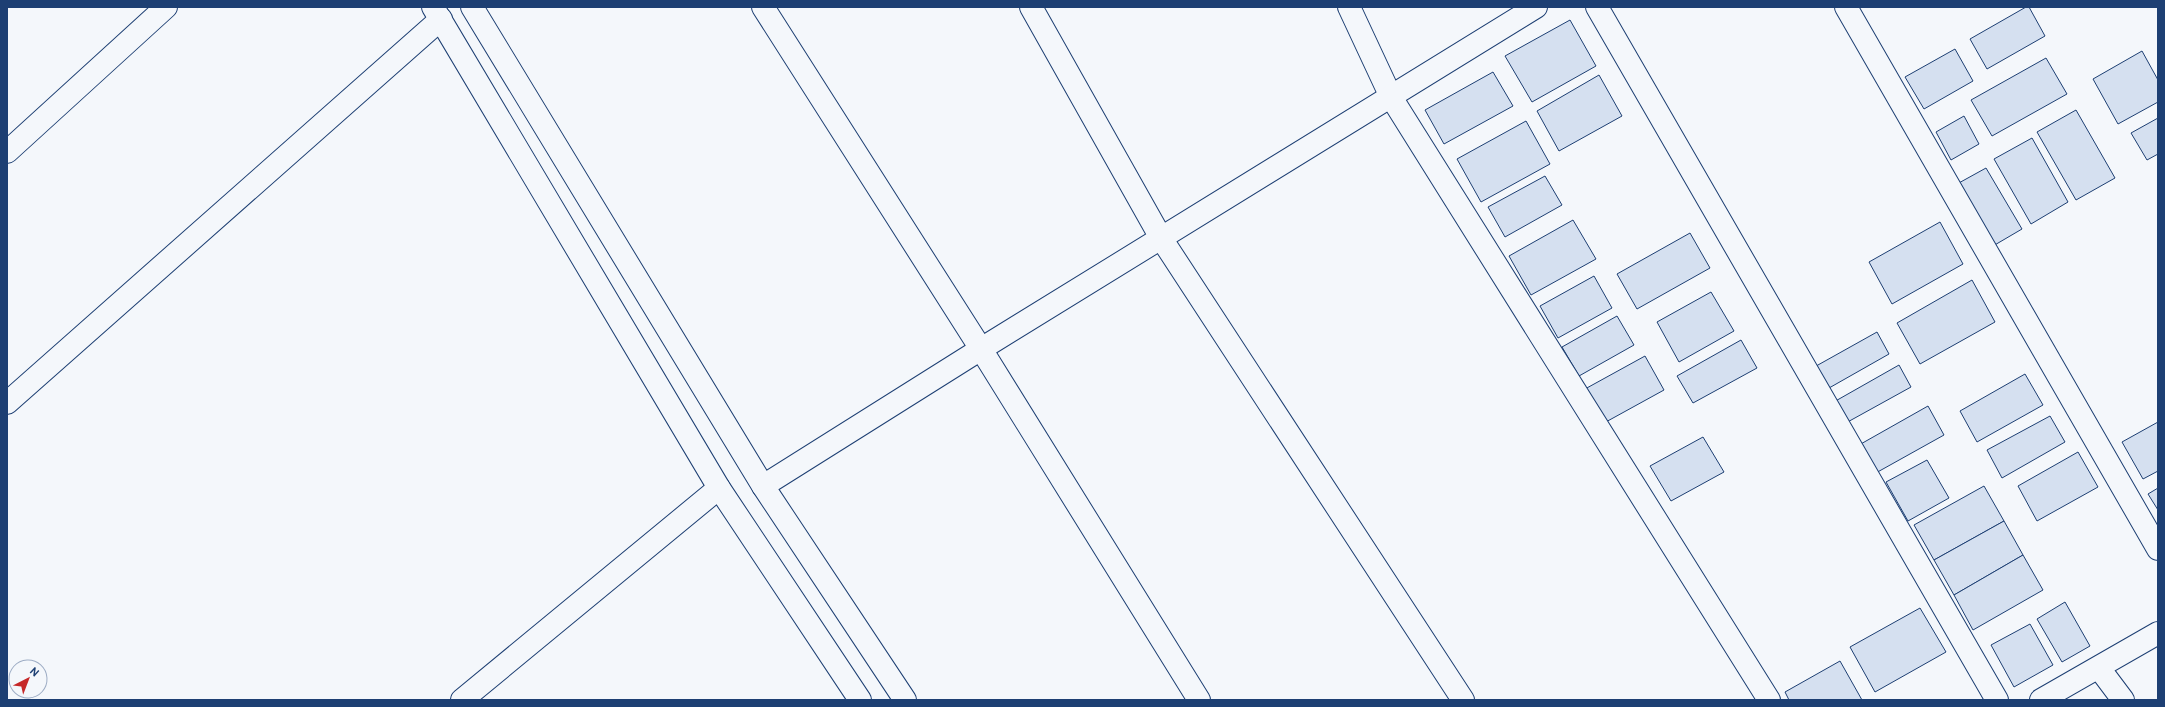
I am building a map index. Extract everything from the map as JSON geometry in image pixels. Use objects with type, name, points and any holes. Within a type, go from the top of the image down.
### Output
[{"type":"street","points":[[7,152],[166,7]]},
{"type":"street","points":[[763,7],[981,349],[1199,700]]},
{"type":"street","points":[[1031,7],[1161,238],[1463,700]]},
{"type":"street","points":[[1349,7],[1391,97],[1769,700]]},
{"type":"street","points":[[763,486],[981,349],[1536,7]]},
{"type":"street","points":[[1597,7],[1997,700]]},
{"type":"street","points":[[1846,7],[2158,549]]},
{"type":"street","points":[[479,9],[763,486],[905,700]]},
{"type":"street","points":[[7,404],[437,13],[719,488],[860,700]]},
{"type":"street","points":[[462,700],[719,488]]},
{"type":"street","points":[[2041,700],[2158,633]]},
{"type":"street","points":[[2099,668],[2123,700]]},
{"type":"building","points":[[2026,7],[2029,7],[2045,36],[1987,69],[1970,39]]},
{"type":"building","points":[[1570,20],[1596,66],[1532,102],[1505,56]]},
{"type":"building","points":[[1955,49],[1973,81],[1924,109],[1905,77]]},
{"type":"building","points":[[2142,51],[2158,80],[2158,102],[2118,124],[2093,79]]},
{"type":"building","points":[[2046,58],[2067,94],[1992,136],[1971,100]]},
{"type":"building","points":[[1493,72],[1513,106],[1444,144],[1425,110]]},
{"type":"building","points":[[1599,75],[1622,116],[1559,151],[1537,111]]},
{"type":"building","points":[[2076,110],[2115,178],[2076,200],[2037,132]]},
{"type":"building","points":[[1964,116],[1979,144],[1951,160],[1936,132]]},
{"type":"building","points":[[2158,118],[2158,154],[2147,160],[2131,133]]},
{"type":"building","points":[[1526,121],[1550,164],[1481,202],[1457,159]]},
{"type":"building","points":[[2032,138],[2068,202],[2031,224],[1994,159]]},
{"type":"building","points":[[1986,168],[2022,229],[1993,246],[1957,184]]},
{"type":"building","points":[[1545,176],[1562,205],[1505,237],[1488,207]]},
{"type":"building","points":[[1573,220],[1596,259],[1531,295],[1509,256]]},
{"type":"building","points":[[1940,222],[1963,264],[1892,304],[1869,262]]},
{"type":"building","points":[[1690,233],[1710,268],[1637,309],[1617,274]]},
{"type":"building","points":[[1594,276],[1612,308],[1558,338],[1540,306]]},
{"type":"building","points":[[1972,280],[1995,322],[1920,364],[1897,323]]},
{"type":"building","points":[[1711,292],[1734,331],[1679,362],[1657,322]]},
{"type":"building","points":[[1617,316],[1634,345],[1579,376],[1562,347]]},
{"type":"building","points":[[1877,332],[1889,354],[1822,392],[1809,370]]},
{"type":"building","points":[[1741,340],[1757,368],[1693,403],[1677,376]]},
{"type":"building","points":[[1645,356],[1664,390],[1604,423],[1585,389]]},
{"type":"building","points":[[1899,365],[1911,387],[1844,424],[1832,403]]},
{"type":"building","points":[[2025,374],[2043,405],[1977,442],[1960,411]]},
{"type":"building","points":[[1928,406],[1944,435],[1874,474],[1859,445]]},
{"type":"building","points":[[2050,416],[2065,442],[2002,478],[1987,450]]},
{"type":"building","points":[[2158,422],[2158,471],[2143,479],[2122,442]]},
{"type":"building","points":[[1703,437],[1724,472],[1671,501],[1650,466]]},
{"type":"building","points":[[2078,452],[2098,487],[2037,521],[2018,486]]},
{"type":"building","points":[[1927,460],[1949,498],[1908,521],[1886,482]]},
{"type":"building","points":[[1984,486],[2004,521],[1934,560],[1914,525]]},
{"type":"building","points":[[2158,488],[2158,510],[2148,494]]},
{"type":"building","points":[[2004,521],[2023,555],[1954,595],[1934,560]]},
{"type":"building","points":[[2023,555],[2043,590],[1973,630],[1954,595]]},
{"type":"building","points":[[2065,602],[2090,646],[2062,662],[2037,619]]},
{"type":"building","points":[[1920,608],[1946,652],[1875,692],[1850,647]]},
{"type":"building","points":[[2030,624],[2053,665],[2014,687],[1991,645]]},
{"type":"building","points":[[1840,661],[1862,700],[1789,700],[1785,692]]}]
